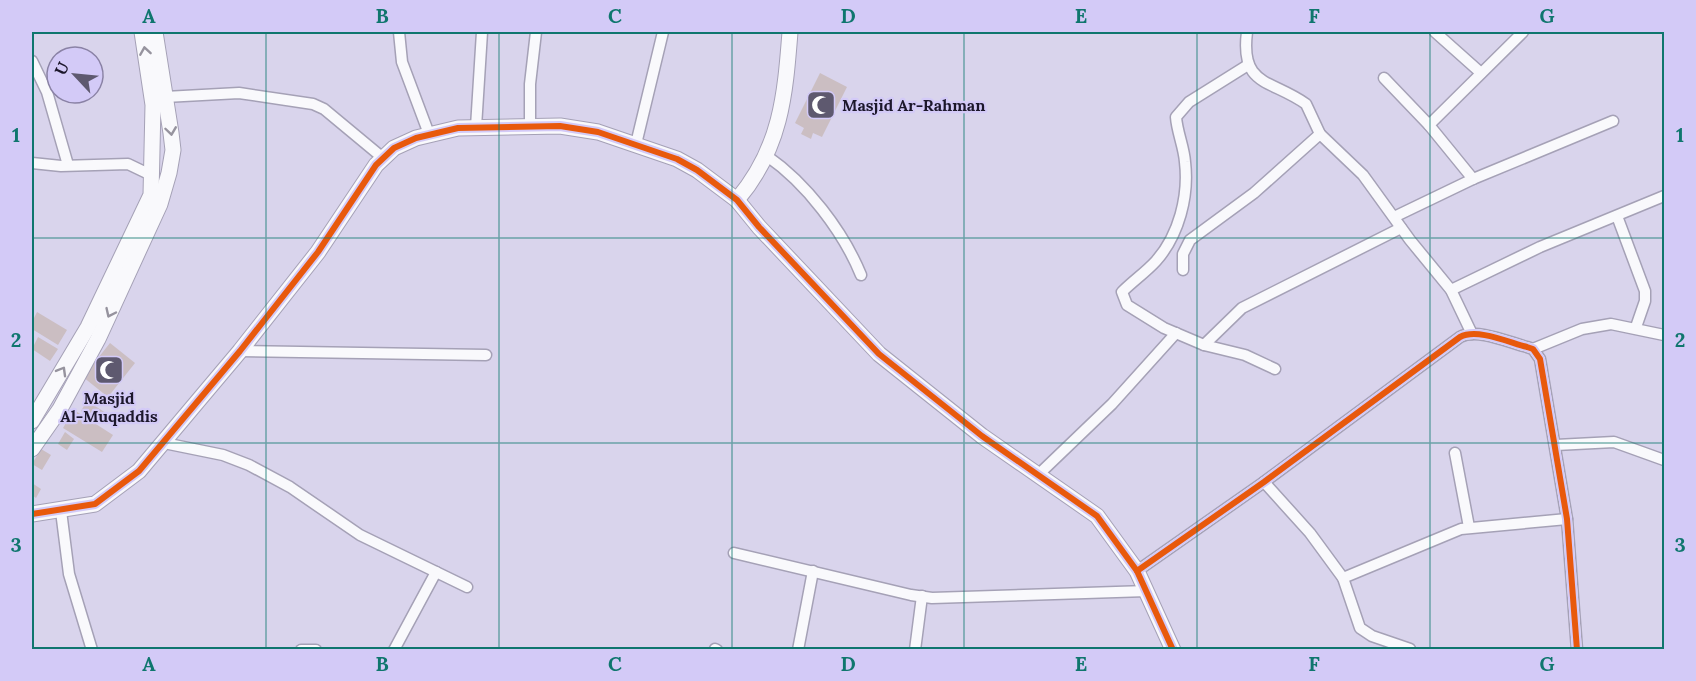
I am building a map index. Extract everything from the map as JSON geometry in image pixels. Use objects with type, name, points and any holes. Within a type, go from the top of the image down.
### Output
[{"type":"street","points":[[32,421],[88,327],[147,205],[153,176],[153,105],[142,32]]},
{"type":"street","points":[[32,448],[60,409],[98,339],[160,204],[173,150],[155,32]]},
{"type":"street","points":[[399,32],[402,62],[429,134]]},
{"type":"street","points":[[476,127],[482,32]]},
{"type":"street","points":[[530,125],[530,84],[536,32]]},
{"type":"street","points":[[636,144],[663,32]]},
{"type":"street","points":[[737,200],[767,156],[781,115],[790,32]]},
{"type":"street","points":[[1247,32],[1248,65],[1252,74],[1263,83],[1306,104],[1320,134],[1363,176],[1451,290],[1472,334]]},
{"type":"street","points":[[1435,32],[1481,74]]},
{"type":"street","points":[[1429,125],[1523,32]]},
{"type":"street","points":[[32,61],[47,92],[68,165]]},
{"type":"street","points":[[1248,65],[1189,102],[1176,117],[1185,159],[1186,185],[1181,214],[1169,243],[1156,260],[1122,292],[1127,305],[1176,333],[1204,345],[1245,355],[1275,369]]},
{"type":"street","points":[[1384,78],[1429,125],[1473,179]]},
{"type":"street","points":[[165,97],[239,93],[313,104],[324,109],[383,158]]},
{"type":"street","points":[[1394,218],[1473,179],[1613,121]]},
{"type":"street","points":[[32,514],[94,504],[109,496],[139,471],[240,351],[318,252],[383,158],[403,143],[429,134],[476,127],[530,125],[598,132],[636,144],[697,170],[737,200],[759,227],[879,354],[982,436],[1097,516],[1137,571],[1173,650]]},
{"type":"street","points":[[1183,270],[1183,254],[1190,240],[1254,193],[1320,134]]},
{"type":"street","points":[[767,156],[785,169],[828,219],[861,275]]},
{"type":"street","points":[[32,163],[128,164],[153,176]]},
{"type":"street","points":[[1451,290],[1540,247],[1665,196]]},
{"type":"street","points":[[1617,216],[1645,291],[1646,301],[1636,327]]},
{"type":"street","points":[[1204,345],[1242,308],[1401,228]]},
{"type":"street","points":[[1137,571],[1264,482],[1460,337],[1472,334],[1533,349],[1551,340],[1596,326],[1611,324],[1636,327],[1665,335]]},
{"type":"street","points":[[1038,475],[1112,404],[1176,333]]},
{"type":"street","points":[[1533,349],[1540,359],[1567,519],[1577,650]]},
{"type":"street","points":[[240,351],[469,357],[486,355]]},
{"type":"street","points":[[1556,445],[1614,442],[1665,460]]},
{"type":"street","points":[[164,443],[212,452],[249,465],[290,487],[360,535],[467,587]]},
{"type":"street","points":[[1455,453],[1469,527]]},
{"type":"street","points":[[1264,482],[1310,533],[1343,578],[1360,628],[1364,633],[1410,649]]},
{"type":"street","points":[[61,511],[69,574],[92,650]]},
{"type":"street","points":[[1343,578],[1469,527],[1567,519]]},
{"type":"street","points":[[734,553],[922,596],[1147,591]]},
{"type":"street","points":[[394,650],[436,572]]},
{"type":"street","points":[[798,650],[813,572]]},
{"type":"street","points":[[915,650],[922,596]]},
{"type":"street","points":[[301,650],[316,650]]},
{"type":"building","name":"Masjid Ar-Rahman","points":[[820,73],[847,87],[822,137],[813,133],[811,139],[801,134],[804,128],[795,123]]},
{"type":"building","points":[[37,312],[67,330],[58,345],[32,329],[32,322]]},
{"type":"building","points":[[38,337],[58,349],[50,361],[32,349]]},
{"type":"building","name":"Masjid Al-Muqaddis","points":[[110,343],[135,363],[108,397],[83,377]]},
{"type":"building","points":[[87,401],[106,413],[100,422],[81,411]]},
{"type":"building","points":[[74,410],[113,435],[102,452],[63,428]]},
{"type":"building","points":[[65,432],[74,439],[67,450],[58,444]]},
{"type":"building","points":[[41,449],[51,455],[42,470],[32,464]]},
{"type":"building","points":[[32,483],[41,489],[36,498],[32,495]]},
{"type":"cycle path","points":[[32,514],[95,504],[139,471],[240,351],[318,252],[376,165],[394,148],[416,138],[458,128],[560,126],[598,132],[677,159],[697,170],[737,200],[759,227],[879,354],[982,436],[1097,516],[1137,571],[1173,650]]},
{"type":"cycle path","points":[[1137,571],[1264,482],[1460,337],[1484,335],[1533,349],[1540,359],[1567,519],[1577,650]]},
{"type":"place","name":"Masjid Ar-Rahman","points":[[821,105]]},
{"type":"place","name":"Masjid Al-Muqaddis","points":[[109,370]]}]
